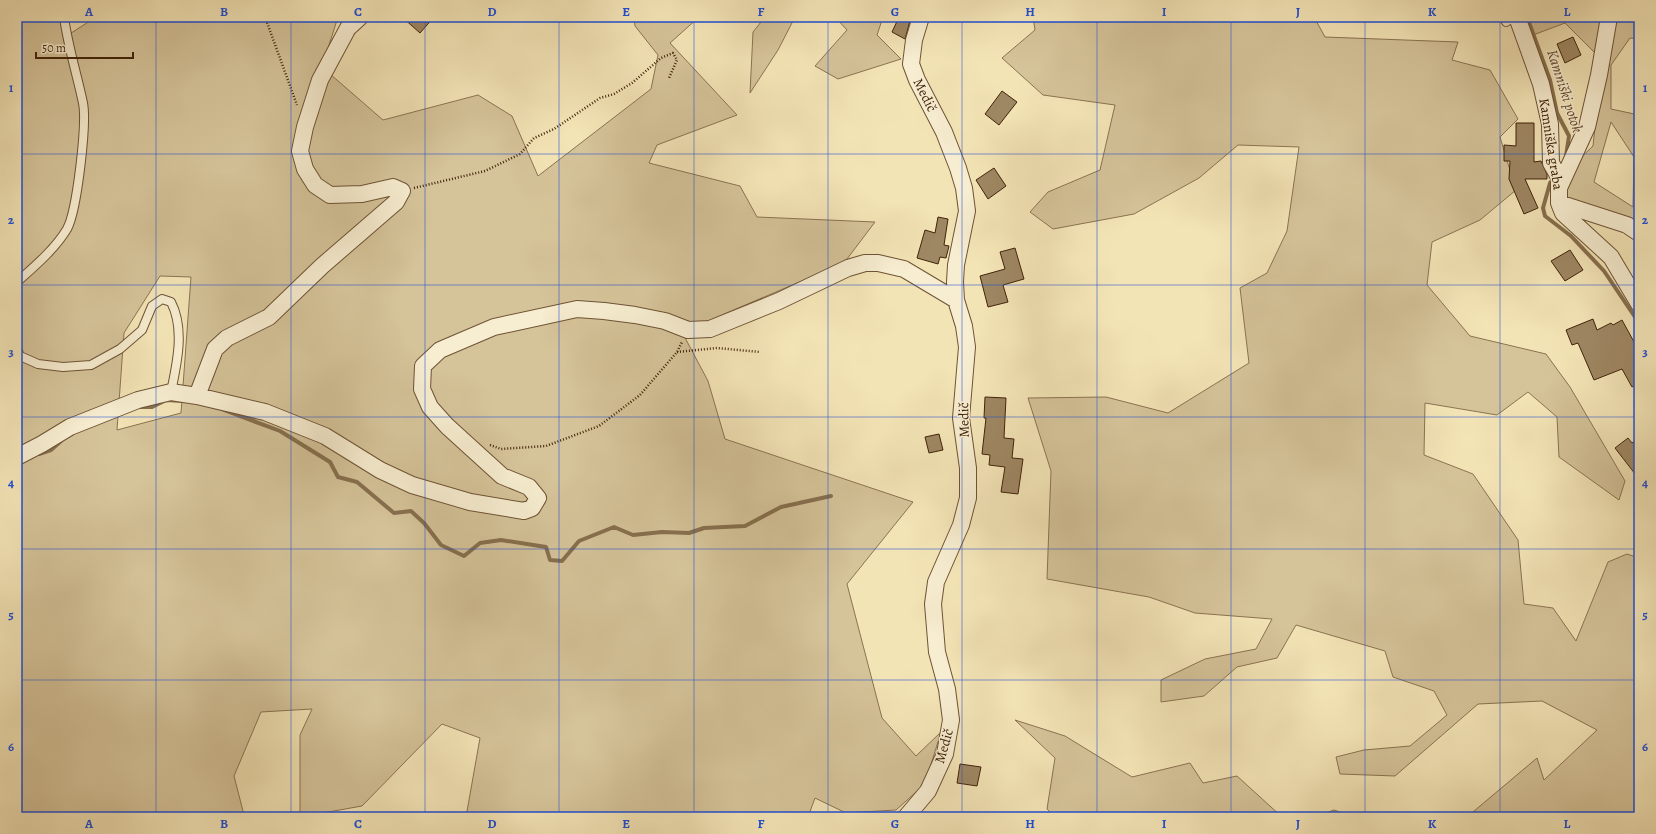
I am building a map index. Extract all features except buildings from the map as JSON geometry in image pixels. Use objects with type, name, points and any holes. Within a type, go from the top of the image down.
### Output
[{"type":"street","points":[[197,396],[215,349],[227,338],[268,317],[322,266],[396,202],[402,191],[393,187],[362,194],[330,195],[315,185],[305,169],[300,151],[305,127],[320,80],[348,28],[360,17]]},
{"type":"street","name":"Medič","points":[[906,817],[928,790],[945,754],[951,720],[947,689],[937,652],[934,604],[936,582],[961,525],[968,498],[968,468],[961,418],[967,347],[964,326],[956,300],[956,264],[967,211],[964,188],[958,168],[944,132],[917,80],[911,64],[914,40],[921,17]]},
{"type":"street","name":"Kamniška graba","points":[[1517,17],[1541,84],[1550,124],[1551,163],[1559,189],[1563,213],[1611,257],[1639,304]]},
{"type":"street","points":[[1559,189],[1587,127],[1599,75],[1609,17]]},
{"type":"street","name":"Kamniška graba","points":[[1559,189],[1627,225],[1639,233]]},
{"type":"street","points":[[17,457],[42,444],[70,426],[138,400],[171,392],[197,396],[265,412],[325,436],[380,470],[412,486],[470,502],[524,511],[532,508],[538,498],[529,487],[502,476],[447,426],[430,407],[422,389],[423,366],[440,350],[494,327],[577,310],[604,311],[635,315],[665,321],[688,330],[710,329],[779,301],[848,268],[864,263],[878,263],[904,270],[956,300]]},
{"type":"lane","points":[[17,282],[46,255],[67,228],[76,200],[84,105],[67,39],[64,17]]},
{"type":"lane","points":[[1503,17],[1506,22],[1514,17]]},
{"type":"lane","points":[[17,349],[20,356],[38,364],[63,367],[91,365],[120,349],[142,330],[152,306],[162,299],[171,302],[176,311],[179,351],[171,392]]},
{"type":"path","points":[[265,17],[305,127]]},
{"type":"path","points":[[402,191],[484,171],[520,154],[534,138],[554,129],[600,98],[614,94],[632,82],[661,58],[673,53],[677,60],[669,78]]},
{"type":"path","points":[[488,444],[501,449],[546,446],[599,426],[640,395],[677,352],[688,330]]},
{"type":"path","points":[[677,352],[717,348],[760,352]]},
{"type":"shaded area","points":[[17,17],[61,17],[65,37],[96,17],[338,17],[322,67],[383,120],[478,95],[512,116],[538,176],[651,89],[658,55],[635,26],[634,17],[699,17],[670,43],[737,115],[657,145],[649,163],[740,186],[757,217],[875,222],[844,263],[682,332],[708,381],[725,439],[913,502],[847,584],[882,718],[916,756],[941,732],[925,784],[896,810],[846,813],[815,798],[808,817],[466,817],[480,738],[442,724],[362,806],[300,817],[300,735],[312,709],[261,712],[234,776],[244,815],[242,817],[17,817]],"holes":[[[160,276],[191,277],[181,413],[117,430],[124,333]]]},
{"type":"shaded area","points":[[765,17],[795,17],[778,50],[750,93],[753,32]]},
{"type":"shaded area","points":[[835,17],[883,17],[877,35],[901,59],[838,79],[815,66],[847,30]]},
{"type":"shaded area","points":[[1033,17],[1314,17],[1325,37],[1458,42],[1452,60],[1490,70],[1518,119],[1500,137],[1516,190],[1480,220],[1432,242],[1427,285],[1470,336],[1546,354],[1570,387],[1625,481],[1619,500],[1559,457],[1557,417],[1528,392],[1497,415],[1425,403],[1424,455],[1473,474],[1518,540],[1524,604],[1553,608],[1576,641],[1608,562],[1627,554],[1639,558],[1639,817],[1467,817],[1537,758],[1544,780],[1597,730],[1542,701],[1478,704],[1395,776],[1340,774],[1336,757],[1364,750],[1410,746],[1447,715],[1434,691],[1393,677],[1385,651],[1296,625],[1277,658],[1237,667],[1204,696],[1161,702],[1161,680],[1205,659],[1256,649],[1272,619],[1195,613],[1149,597],[1047,579],[1051,471],[1028,398],[1106,397],[1168,413],[1249,363],[1240,288],[1267,273],[1287,231],[1299,147],[1238,145],[1199,178],[1134,214],[1053,229],[1030,212],[1048,192],[1100,170],[1115,105],[1043,95],[1002,58],[1035,30]]},
{"type":"shaded area","points":[[1527,17],[1639,17],[1639,39],[1630,38],[1611,65],[1611,109],[1639,115],[1639,227],[1567,199],[1567,171],[1593,146],[1602,60],[1565,23],[1533,35]],"holes":[[[1611,122],[1634,157],[1633,207],[1594,182]]]},
{"type":"shaded area","points":[[1015,720],[1065,736],[1132,777],[1190,763],[1203,783],[1237,776],[1282,817],[1055,817],[1047,809],[1055,758]]},
{"type":"shaded area","points":[[1334,810],[1354,817],[1315,817]]},
{"type":"waterway","name":"Kamniški potok","points":[[1527,17],[1550,80],[1557,113],[1569,136],[1566,156]]},
{"type":"waterway","name":"Kamniški potok","points":[[1554,178],[1550,183],[1543,208],[1545,216],[1571,236],[1604,271],[1639,323]]},
{"type":"waterway","points":[[137,407],[152,407],[166,400],[183,401]]},
{"type":"waterway","points":[[224,410],[280,431],[330,462],[338,477],[357,482],[394,513],[411,511],[424,523],[441,545],[464,556],[480,543],[501,540],[546,547],[550,560],[562,561],[579,541],[614,527],[633,535],[662,532],[689,533],[704,528],[745,526],[781,507],[831,496]]},
{"type":"waterway","points":[[39,454],[51,450],[61,441]]}]
